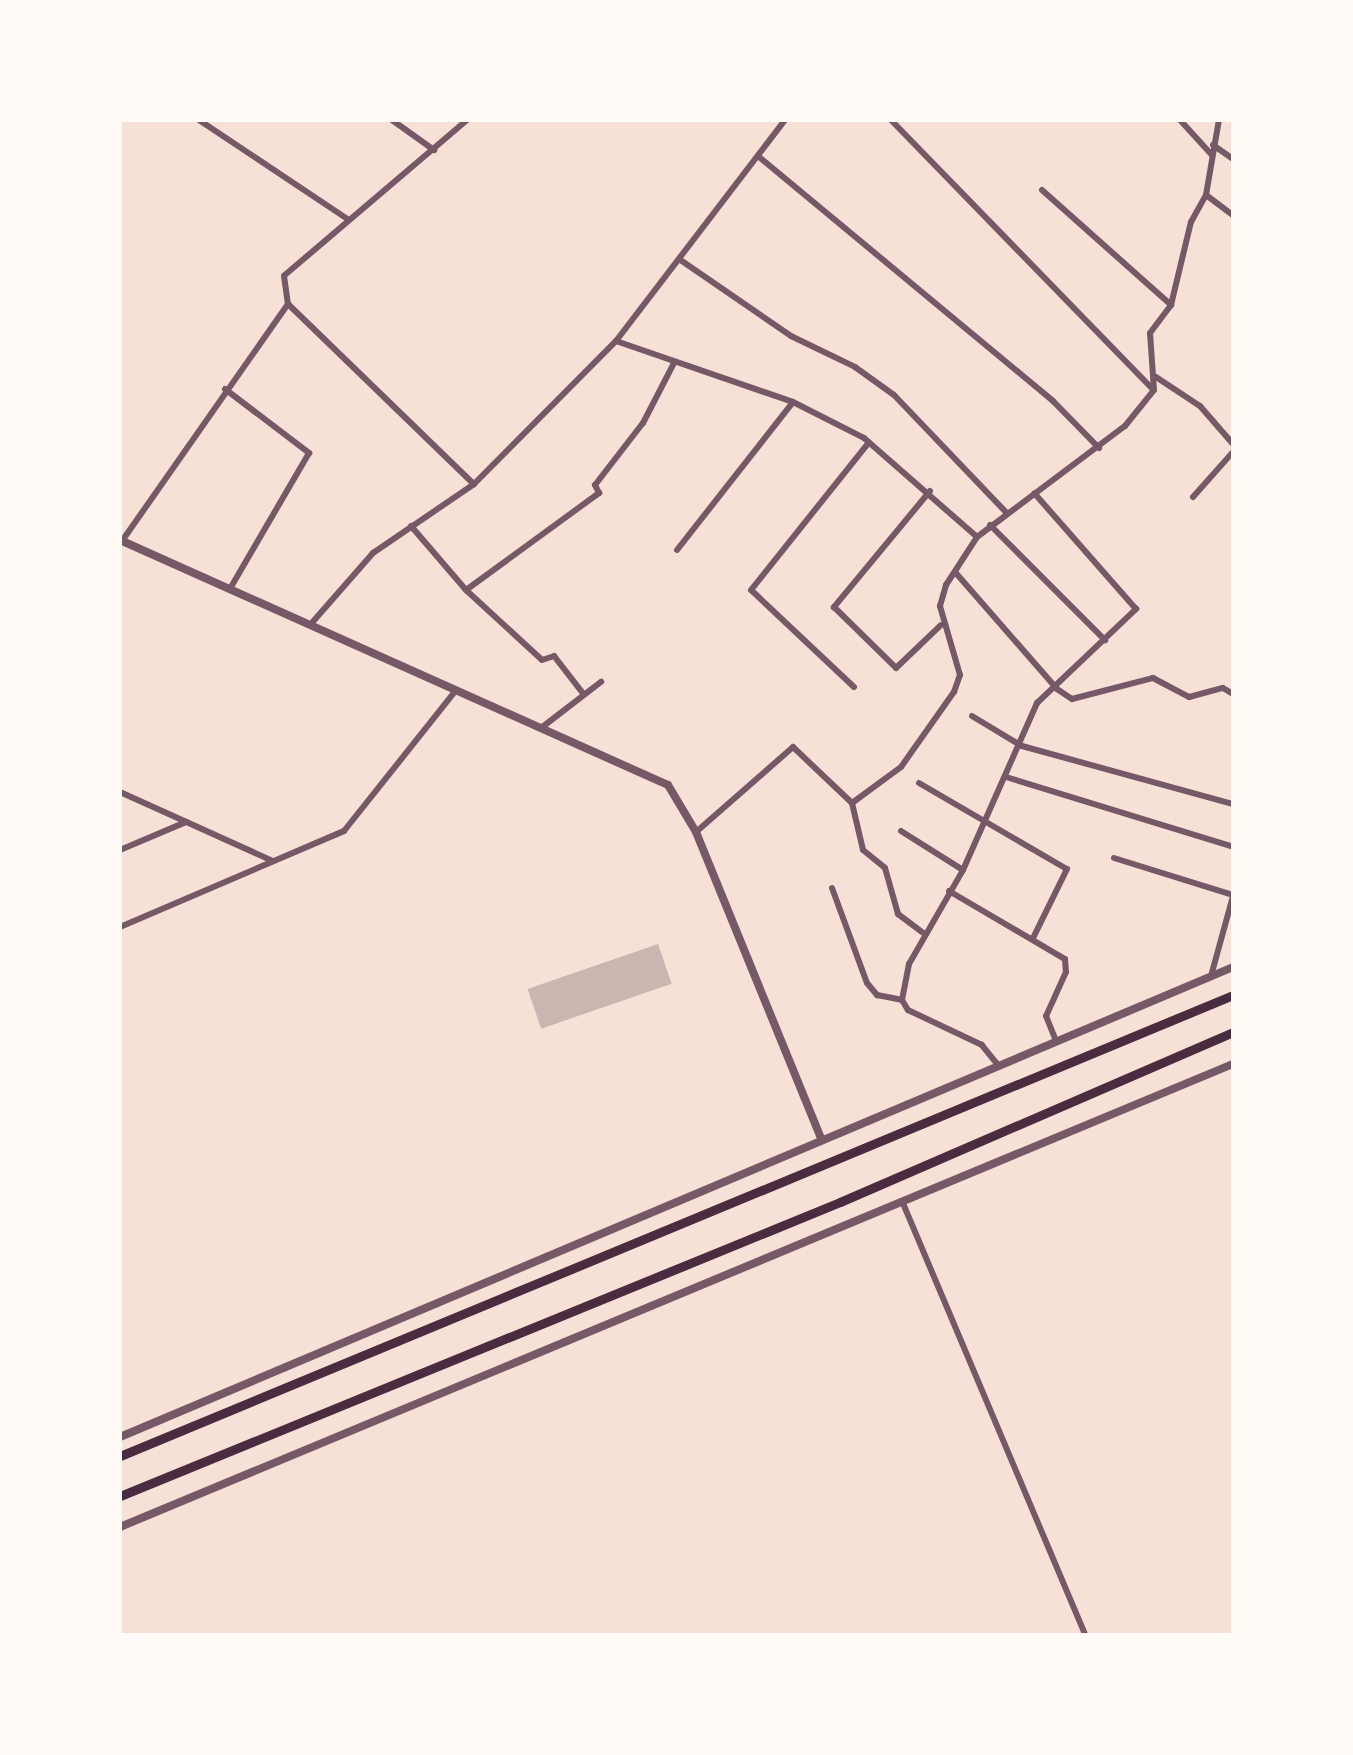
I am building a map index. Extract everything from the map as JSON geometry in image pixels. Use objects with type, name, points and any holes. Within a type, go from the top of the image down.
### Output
[{"type":"main road","points":[[120,1456],[1233,995]]},
{"type":"main road","points":[[120,1496],[840,1202],[1233,1032]]},
{"type":"street","points":[[199,120],[349,220]]},
{"type":"street","points":[[392,120],[434,150]]},
{"type":"street","points":[[467,120],[284,276],[288,304],[474,484]]},
{"type":"street","points":[[310,625],[373,553],[474,484],[616,341],[785,120]]},
{"type":"street","points":[[891,120],[1154,390]]},
{"type":"street","points":[[1180,120],[1211,154]]},
{"type":"street","points":[[852,803],[901,767],[954,692],[960,675],[942,625],[940,606],[955,572],[977,537],[1006,512],[1099,448],[1143,409],[1154,390],[1156,377],[1150,333],[1171,305],[1191,222],[1206,195],[1219,120]]},
{"type":"street","points":[[1213,145],[1233,159]]},
{"type":"street","points":[[758,156],[1053,401],[1099,448]]},
{"type":"street","points":[[1042,190],[1171,305]]},
{"type":"street","points":[[1206,195],[1233,215]]},
{"type":"street","points":[[679,259],[791,336],[855,367],[894,395],[1006,512]]},
{"type":"street","points":[[288,304],[121,540],[541,728],[650,773],[681,802],[696,832],[822,1140]]},
{"type":"street","points":[[616,341],[793,402],[869,442],[930,491],[977,537]]},
{"type":"street","points":[[466,590],[599,493],[595,485],[643,423],[674,363]]},
{"type":"street","points":[[1156,377],[1200,406],[1233,444]]},
{"type":"street","points":[[225,389],[309,453],[231,587]]},
{"type":"street","points":[[677,550],[793,402]]},
{"type":"street","points":[[854,687],[751,590],[869,442]]},
{"type":"street","points":[[1193,497],[1233,452]]},
{"type":"street","points":[[930,491],[834,607],[896,668],[942,625]]},
{"type":"street","points":[[902,1000],[923,933],[963,870],[982,823],[1022,746],[1037,703],[1057,689],[1136,609],[1034,493]]},
{"type":"street","points":[[990,525],[1105,640]]},
{"type":"street","points":[[411,526],[466,590],[542,660],[554,656],[582,692]]},
{"type":"street","points":[[955,572],[1057,689],[1072,699],[1153,678],[1189,697],[1223,688],[1233,694]]},
{"type":"street","points":[[541,728],[582,692],[601,682]]},
{"type":"street","points":[[120,927],[344,831],[456,690]]},
{"type":"street","points":[[972,716],[1022,746],[1233,804]]},
{"type":"street","points":[[696,832],[793,747],[852,803],[863,850],[885,868],[904,923],[923,933]]},
{"type":"street","points":[[1006,777],[1233,847]]},
{"type":"street","points":[[919,783],[982,823],[1067,869],[1033,938]]},
{"type":"street","points":[[120,792],[273,861]]},
{"type":"street","points":[[120,850],[186,822]]},
{"type":"street","points":[[901,831],[963,870]]},
{"type":"street","points":[[1114,858],[1233,895],[1211,976]]},
{"type":"street","points":[[832,888],[867,983],[877,995],[902,1000],[908,1010],[982,1045],[998,1065]]},
{"type":"street","points":[[949,891],[1033,938],[1068,964],[1046,1016],[1056,1041]]},
{"type":"street","points":[[120,1437],[1233,967]]},
{"type":"street","points":[[120,1527],[1233,1064]]},
{"type":"street","points":[[902,1201],[1085,1635]]},
{"type":"building","points":[[658,944],[672,984],[541,1029],[528,989]]}]
